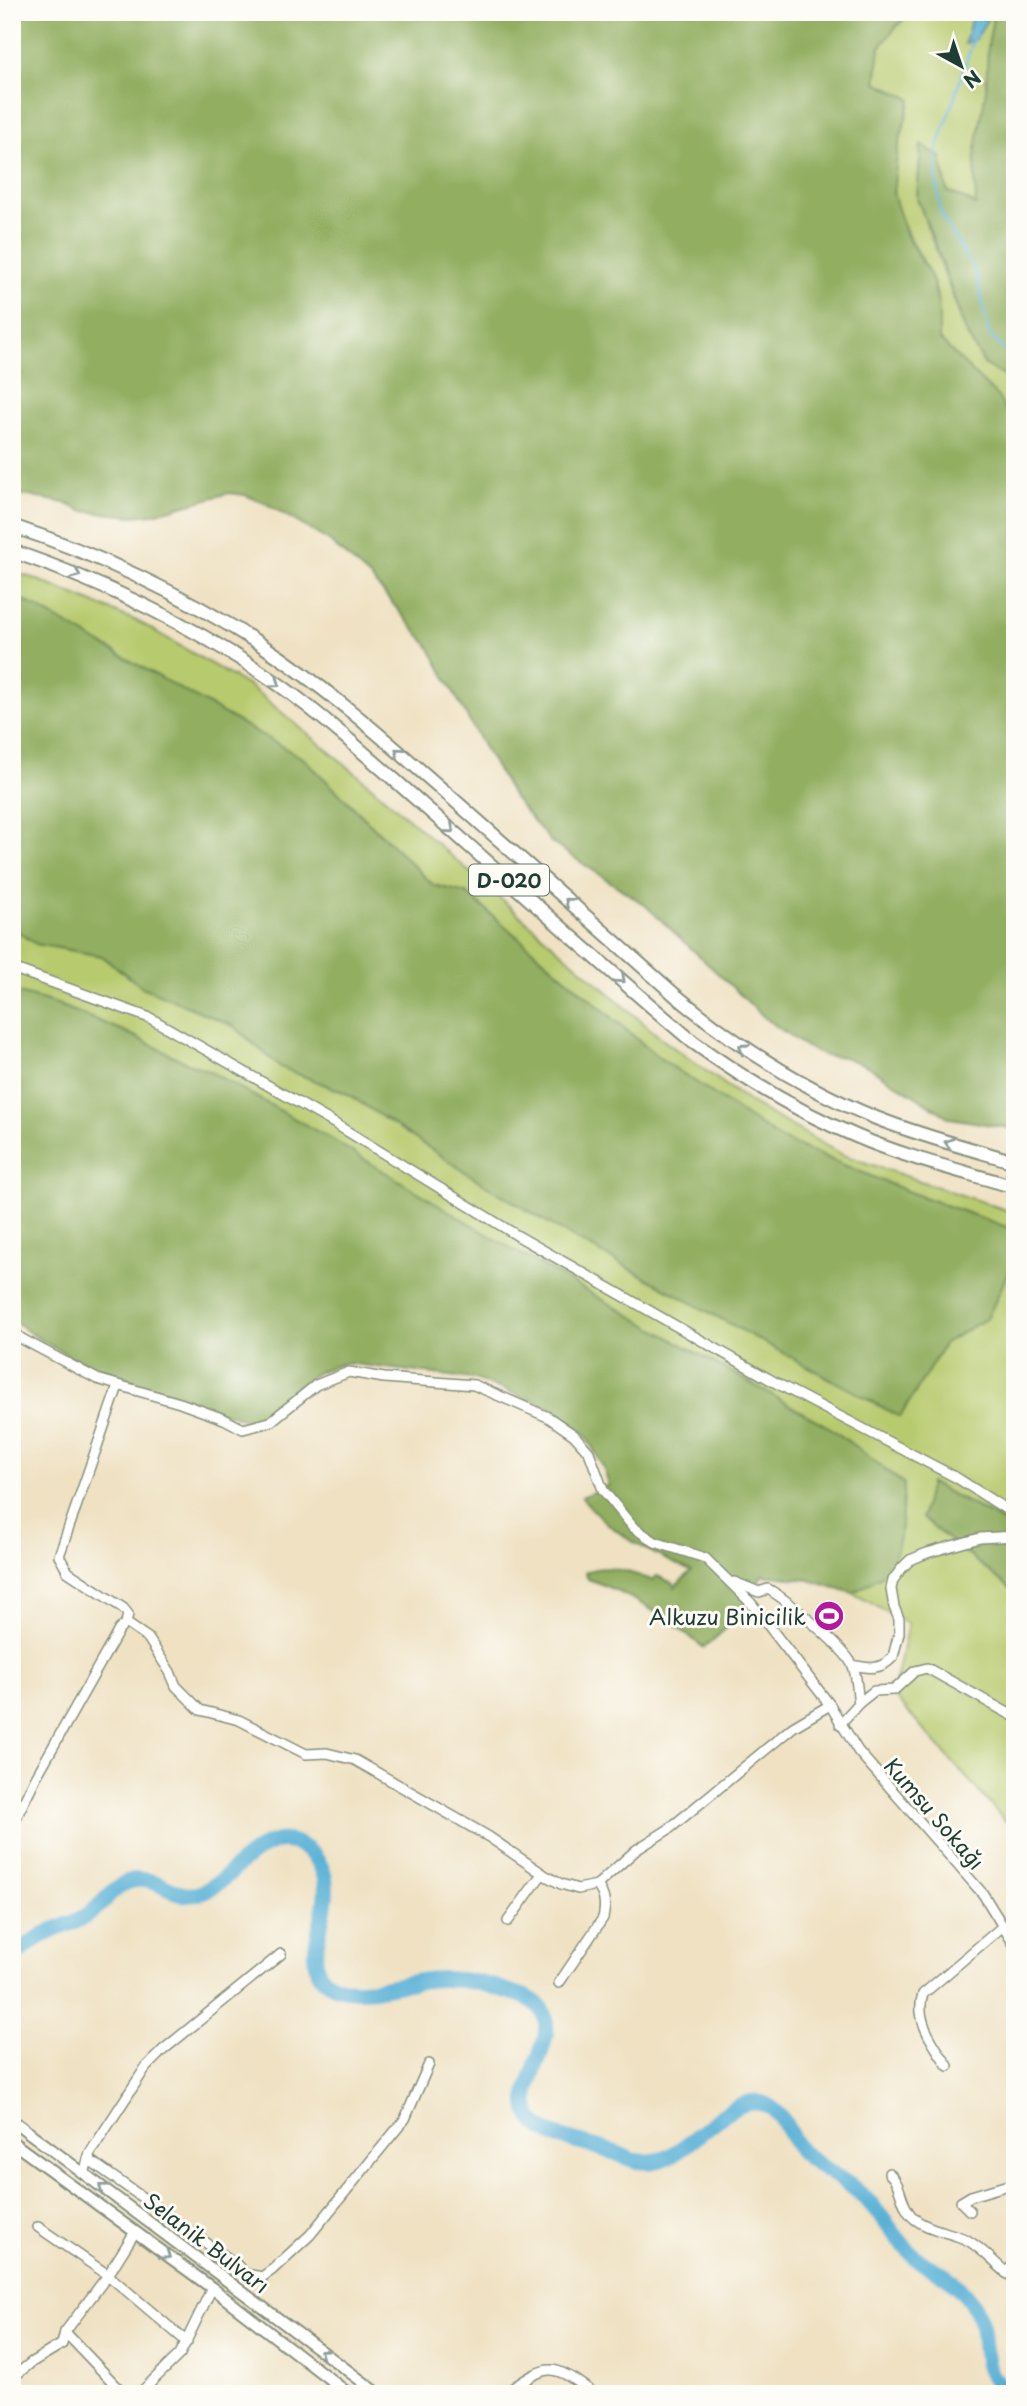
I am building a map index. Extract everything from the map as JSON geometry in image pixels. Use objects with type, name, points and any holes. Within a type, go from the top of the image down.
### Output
[{"type":"highway","name":"D-020","points":[[12,526],[73,547],[167,590],[243,633],[286,662],[365,722],[686,1004],[761,1060],[805,1085],[876,1118],[1015,1162]]},
{"type":"highway","name":"D-020","points":[[12,551],[137,601],[231,653],[281,687],[352,743],[677,1028],[744,1077],[825,1122],[864,1140],[1015,1187]]},
{"type":"main road","name":"Selanik Bulvarı","points":[[12,2120],[379,2394]]},
{"type":"main road","name":"Selanik Bulvarı","points":[[12,2142],[212,2288],[349,2394]]},
{"type":"main road","points":[[55,2174],[65,2160]]},
{"type":"street","points":[[12,968],[150,1018],[332,1122],[518,1236],[778,1384],[957,1478],[1015,1515]]},
{"type":"street","points":[[12,1331],[97,1379],[180,1403],[243,1429],[270,1422],[316,1385],[349,1372],[384,1378],[474,1385],[548,1417],[574,1435],[589,1452],[603,1490],[633,1527],[655,1542],[705,1558],[726,1578],[743,1587],[759,1592],[768,1589],[780,1596],[829,1639],[853,1665],[859,1703]]},
{"type":"street","points":[[12,1826],[36,1777],[126,1623],[128,1614],[123,1608],[68,1572],[59,1556],[118,1386]]},
{"type":"street","points":[[853,1665],[878,1668],[893,1657],[899,1633],[899,1619],[891,1589],[893,1580],[910,1560],[980,1538],[1015,1536]]},
{"type":"street","name":"Kumsu Sokağı","points":[[726,1578],[775,1632],[830,1705],[858,1751],[983,1894],[1015,1946]]},
{"type":"street","points":[[126,1623],[148,1638],[176,1686],[201,1710],[239,1720],[306,1754],[327,1753],[355,1760],[489,1837],[542,1874],[561,1884],[579,1889],[597,1885],[636,1850],[669,1829],[793,1727],[830,1705]]},
{"type":"street","points":[[840,1724],[874,1691],[894,1690],[915,1671],[927,1668],[1015,1717]]},
{"type":"street","points":[[508,1921],[542,1874]]},
{"type":"street","points":[[559,1983],[604,1918],[604,1894],[597,1885]]},
{"type":"street","points":[[948,2066],[931,2041],[922,2018],[920,2003],[923,1994],[1003,1926]]},
{"type":"street","points":[[84,2174],[90,2153],[146,2067],[163,2050],[281,1954]]},
{"type":"street","points":[[88,2159],[236,2264],[246,2274],[262,2277],[310,2235],[405,2119],[429,2064]]},
{"type":"street","points":[[889,2173],[898,2182],[904,2206],[914,2218],[929,2227],[970,2242],[1010,2276],[1015,2262]]},
{"type":"street","points":[[970,2211],[961,2202],[971,2196],[1015,2183]]},
{"type":"street","points":[[38,2227],[108,2275],[187,2342]]},
{"type":"street","points":[[12,2378],[62,2344],[65,2332],[108,2275],[135,2232]]},
{"type":"street","points":[[139,2394],[180,2354],[212,2288]]},
{"type":"street","points":[[65,2332],[124,2394]]},
{"type":"street","points":[[504,2394],[538,2371],[547,2369],[569,2375],[595,2394]]},
{"type":"street","points":[[224,2394],[232,2394]]},
{"type":"green space","points":[[12,12],[911,12],[880,47],[876,82],[911,99],[898,147],[893,194],[908,239],[931,276],[939,306],[939,339],[998,397],[1015,426],[1015,1129],[950,1118],[867,1066],[844,1057],[825,1056],[804,1046],[765,1018],[645,905],[552,843],[514,798],[428,645],[371,578],[329,541],[265,503],[245,495],[229,493],[153,514],[133,516],[82,511],[65,503],[12,493]]},
{"type":"green space","points":[[911,12],[973,12],[965,43],[976,39],[991,12],[994,12],[988,47],[986,91],[975,155],[976,205],[947,191],[941,157],[921,145],[917,198],[966,333],[985,365],[1015,382],[1015,426],[997,397],[939,339],[936,290],[896,207],[894,174],[911,99],[876,82],[880,47]]},
{"type":"green space","points":[[994,12],[1015,12],[1015,382],[985,365],[966,333],[917,198],[921,145],[941,157],[947,191],[976,205],[975,155],[986,91],[988,47]]},
{"type":"green space","points":[[12,572],[33,578],[139,622],[252,688],[364,780],[663,1040],[752,1104],[843,1155],[1015,1213],[1015,1230],[909,1192],[781,1139],[658,1057],[466,893],[433,885],[304,759],[25,601],[12,597]]},
{"type":"green space","points":[[12,597],[25,601],[304,759],[433,885],[466,893],[658,1057],[781,1139],[909,1192],[1015,1230],[1015,1257],[988,1317],[945,1343],[900,1417],[579,1241],[479,1181],[346,1093],[280,1067],[234,1026],[142,987],[102,956],[36,944],[12,927]]},
{"type":"green space","points":[[12,927],[36,944],[102,956],[142,987],[234,1026],[280,1067],[346,1093],[479,1181],[579,1241],[900,1417],[945,1343],[988,1317],[1015,1257],[1015,1528],[931,1483],[922,1518],[1015,1592],[1015,1817],[1005,1821],[893,1695],[908,1624],[853,1593],[891,1570],[904,1484],[832,1429],[500,1242],[329,1138],[209,1071],[54,1003],[12,991]]},
{"type":"green space","points":[[12,991],[54,1003],[126,1032],[209,1071],[329,1138],[500,1242],[832,1429],[904,1484],[900,1537],[891,1570],[853,1593],[809,1580],[762,1575],[740,1616],[704,1648],[649,1608],[588,1579],[585,1572],[610,1568],[652,1580],[657,1576],[673,1583],[675,1587],[691,1571],[631,1541],[604,1521],[582,1497],[609,1485],[603,1467],[585,1434],[554,1409],[475,1379],[345,1363],[320,1371],[297,1386],[257,1420],[241,1418],[97,1368],[44,1342],[12,1319]]},
{"type":"green space","points":[[930,1483],[1015,1528],[1015,1592],[922,1518]]},
{"type":"water","points":[[973,12],[991,12],[976,39],[965,44]]},
{"type":"waterway","points":[[974,38],[937,150],[936,175],[941,214],[976,274],[989,334],[1015,361]]},
{"type":"waterway","points":[[12,1958],[44,1935],[89,1914],[116,1889],[129,1882],[145,1880],[191,1895],[212,1887],[248,1857],[274,1842],[287,1841],[301,1846],[319,1863],[326,1883],[325,1905],[316,1948],[316,1966],[325,1980],[355,1990],[431,1980],[464,1980],[496,1987],[533,2001],[540,2007],[546,2022],[545,2039],[528,2091],[527,2108],[535,2122],[552,2134],[633,2160],[654,2161],[672,2155],[715,2121],[744,2104],[759,2103],[773,2109],[802,2152],[862,2195],[908,2250],[923,2263],[947,2277],[963,2293],[979,2316],[991,2374],[999,2385],[1012,2394]]},
{"type":"place","name":"Alkuzu Binicilik","points":[[829,1616]]}]
